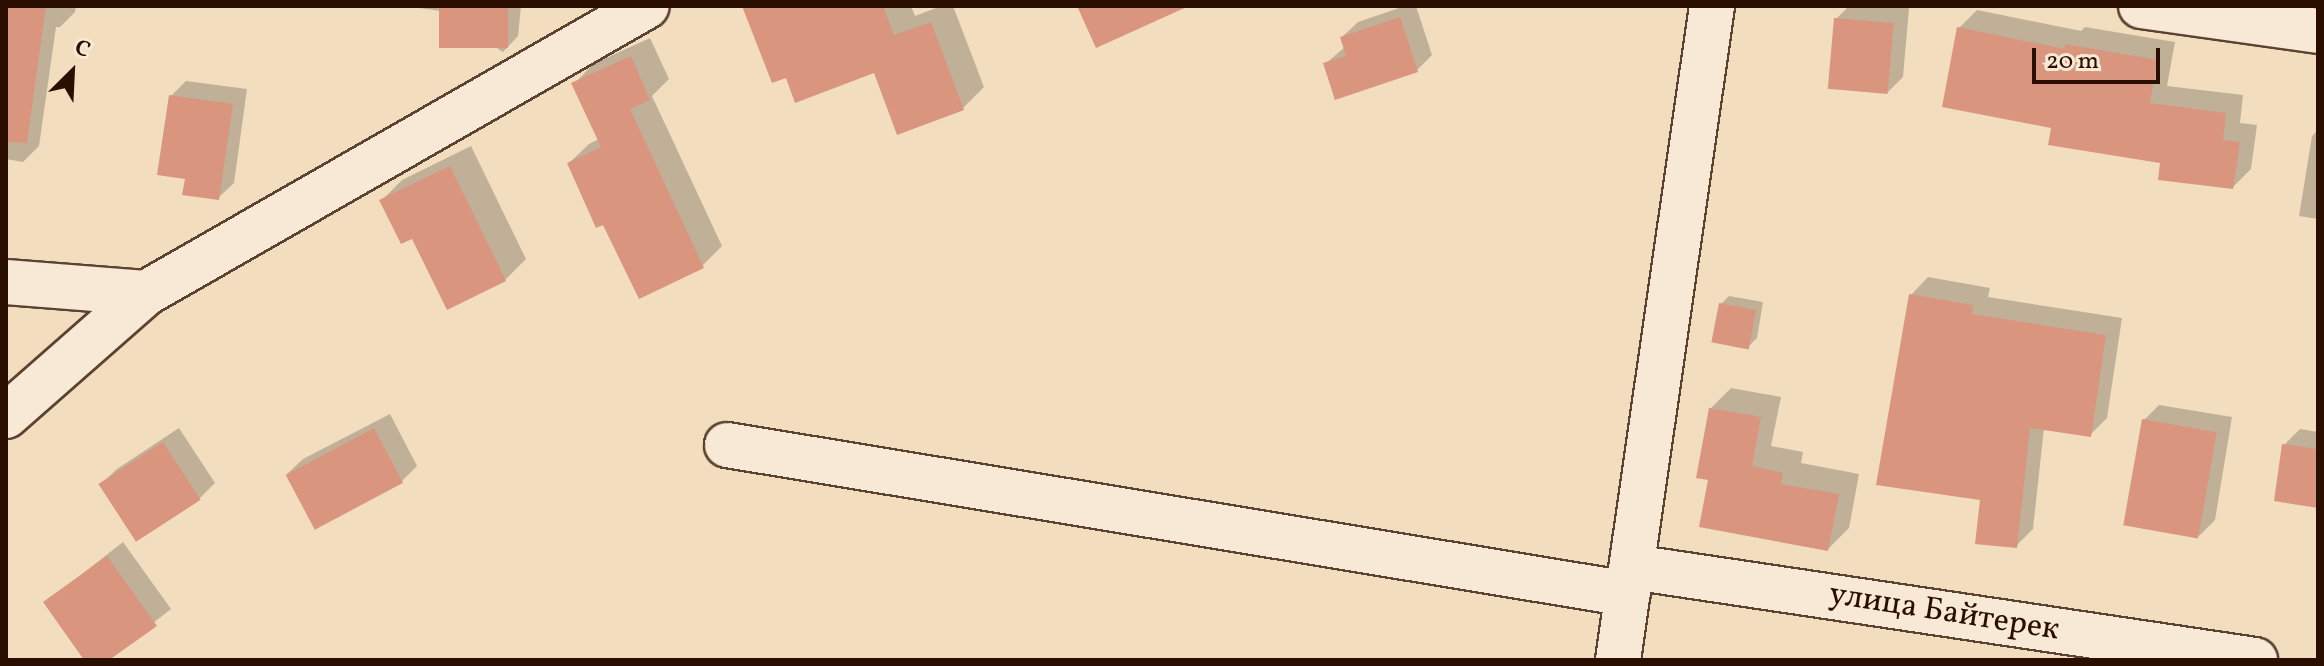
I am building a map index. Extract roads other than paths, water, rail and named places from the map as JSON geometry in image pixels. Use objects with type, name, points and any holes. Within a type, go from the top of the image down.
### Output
[{"type":"street","points":[[6,416],[146,293],[647,6]]},
{"type":"street","points":[[1618,660],[1712,6]]},
{"type":"street","points":[[2141,6],[2318,31]]},
{"type":"street","points":[[6,282],[146,293]]},
{"type":"street","name":"улица Байтерек","points":[[727,445],[1630,580],[2255,660]]}]
